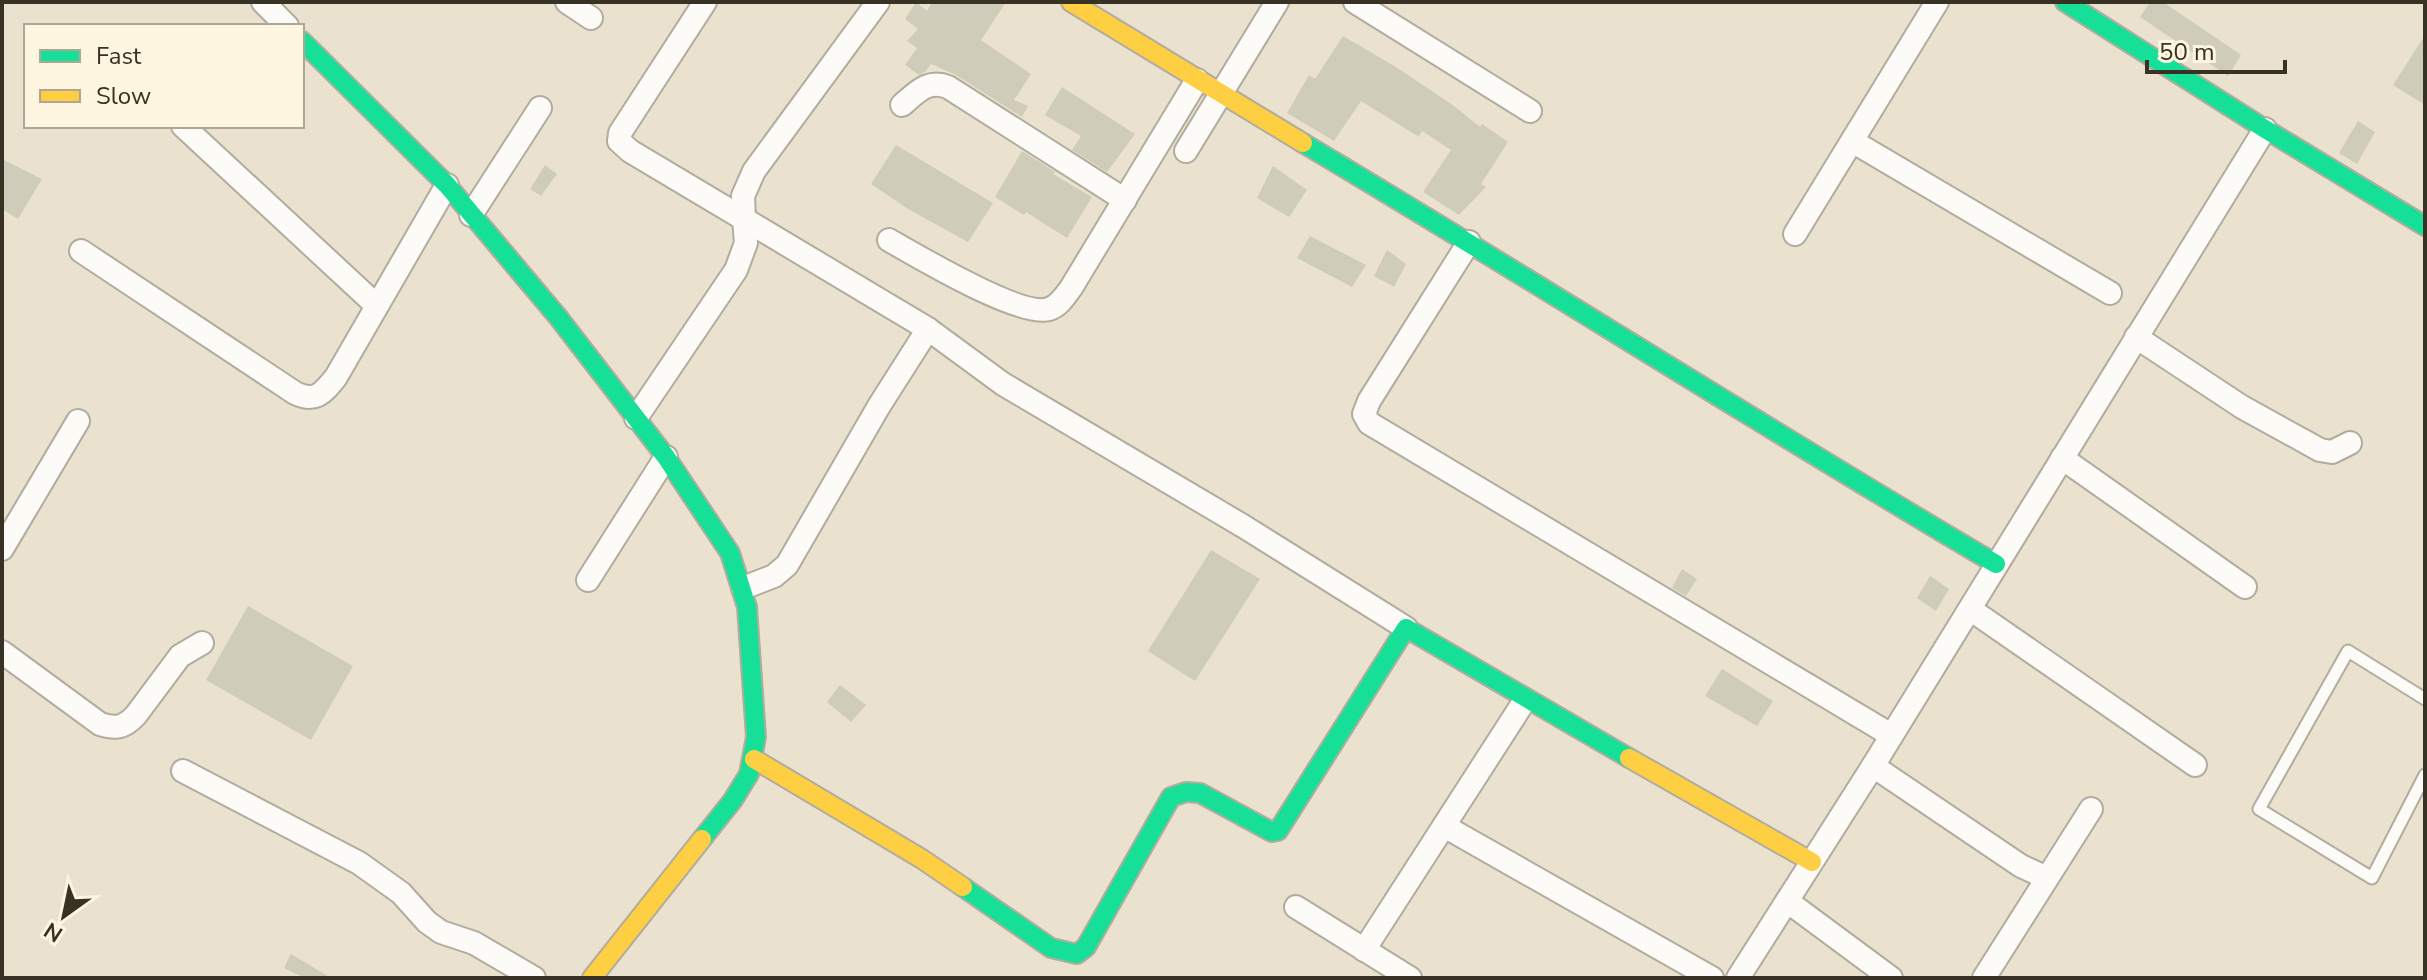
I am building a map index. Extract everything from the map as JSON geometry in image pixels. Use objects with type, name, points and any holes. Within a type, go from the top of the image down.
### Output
[{"type":"street","points":[[263,2],[285,24]]},
{"type":"street","points":[[567,2],[591,18]]},
{"type":"street","points":[[705,2],[620,133],[619,141],[630,151],[928,329],[1003,384],[1243,526],[1525,700],[1812,862]]},
{"type":"street","points":[[636,418],[736,270],[746,243],[743,196],[754,171],[878,2]]},
{"type":"street","points":[[1071,2],[1469,242],[1820,461],[1996,564]]},
{"type":"street","points":[[1186,151],[1277,2]]},
{"type":"street","points":[[1355,2],[1530,111]]},
{"type":"street","points":[[1795,234],[1937,2]]},
{"type":"street","points":[[2065,2],[2425,226]]},
{"type":"street","points":[[304,43],[447,185],[558,317],[666,457],[720,537],[743,588],[749,625],[756,737],[754,759],[742,788],[592,978]]},
{"type":"street","points":[[889,240],[987,292],[1035,310],[1049,309],[1061,302],[1071,288],[1197,80]]},
{"type":"street","points":[[902,105],[929,84],[948,87],[1125,200]]},
{"type":"street","points":[[471,215],[540,108]]},
{"type":"street","points":[[185,128],[376,305]]},
{"type":"street","points":[[1738,978],[1873,766],[2265,129]]},
{"type":"street","points":[[1852,141],[2110,293]]},
{"type":"street","points":[[81,251],[306,398],[316,398],[336,377],[447,185]]},
{"type":"street","points":[[1469,242],[1369,401],[1364,414],[1369,423],[1891,735]]},
{"type":"street","points":[[743,588],[774,576],[787,565],[879,406],[928,329]]},
{"type":"street","points":[[2136,337],[2242,407],[2320,450],[2332,452],[2350,443]]},
{"type":"street","points":[[2,549],[78,421]]},
{"type":"street","points":[[588,580],[666,457]]},
{"type":"street","points":[[2062,458],[2245,587]]},
{"type":"street","points":[[1970,609],[2195,765]]},
{"type":"street","points":[[754,759],[922,859],[1051,948],[1077,954],[1086,947],[1171,797],[1186,792],[1200,793],[1272,832],[1278,831],[1406,628]]},
{"type":"street","points":[[2,652],[100,724],[119,728],[136,715],[180,656],[202,643]]},
{"type":"street","points":[[1364,950],[1525,700]]},
{"type":"street","points":[[1873,766],[2021,866],[2047,878]]},
{"type":"street","points":[[183,771],[359,863],[401,893],[434,927],[450,936],[474,943],[534,978]]},
{"type":"street","points":[[1984,978],[2091,809]]},
{"type":"street","points":[[1444,826],[1712,978]]},
{"type":"street","points":[[1787,901],[1891,978]]},
{"type":"street","points":[[1296,907],[1410,978]]},
{"type":"lane","points":[[2425,699],[2348,651],[2259,809],[2372,878],[2425,775]]},
{"type":"building","points":[[916,2],[927,11],[932,2],[1006,2],[981,40],[1031,74],[1014,100],[1028,106],[1022,117],[956,75],[931,64],[919,75],[905,65],[917,48],[907,41],[918,29],[905,19]]},
{"type":"building","points":[[2150,2],[2163,2],[2241,55],[2228,76],[2140,17]]},
{"type":"building","points":[[2425,35],[2425,105],[2393,85]]},
{"type":"building","points":[[1343,36],[1396,67],[1480,127],[1482,124],[1508,142],[1481,184],[1486,187],[1459,215],[1423,192],[1451,150],[1422,131],[1419,137],[1361,101],[1334,141],[1287,113],[1309,75],[1315,79]]},
{"type":"building","points":[[1062,87],[1135,134],[1107,172],[1072,150],[1081,136],[1045,115]]},
{"type":"building","points":[[2358,121],[2375,132],[2357,164],[2339,153]]},
{"type":"building","points":[[896,145],[993,203],[968,242],[908,209],[871,184]]},
{"type":"building","points":[[1022,151],[1092,197],[1067,238],[995,197]]},
{"type":"building","points":[[2,159],[42,179],[18,219],[2,209]]},
{"type":"building","points":[[545,165],[557,174],[541,196],[530,189]]},
{"type":"building","points":[[1273,166],[1307,190],[1289,217],[1257,198]]},
{"type":"building","points":[[1310,236],[1366,265],[1352,287],[1297,258]]},
{"type":"building","points":[[1387,250],[1406,264],[1394,287],[1374,276]]},
{"type":"building","points":[[1211,550],[1260,579],[1195,681],[1148,651]]},
{"type":"building","points":[[1682,569],[1697,579],[1686,596],[1672,588]]},
{"type":"building","points":[[1930,576],[1949,589],[1936,611],[1917,598]]},
{"type":"building","points":[[248,606],[353,666],[311,740],[206,680]]},
{"type":"building","points":[[1722,669],[1773,701],[1757,726],[1705,696]]},
{"type":"building","points":[[840,685],[866,705],[851,722],[827,702]]},
{"type":"building","points":[[291,954],[331,978],[305,978],[284,968]]},
{"type":"traffic: fast","points":[[2065,2],[2425,226]]},
{"type":"traffic: fast","points":[[304,43],[447,185],[558,317],[666,457],[730,553],[747,607],[756,737],[749,774],[702,839]]},
{"type":"traffic: fast","points":[[1303,143],[1996,564]]},
{"type":"traffic: fast","points":[[963,887],[1051,948],[1077,954],[1086,947],[1171,797],[1186,792],[1200,793],[1272,832],[1278,831],[1406,628],[1629,758]]},
{"type":"traffic: slow","points":[[1071,2],[1303,143]]},
{"type":"traffic: slow","points":[[1629,758],[1812,862]]},
{"type":"traffic: slow","points":[[754,759],[922,859],[963,887]]},
{"type":"traffic: slow","points":[[592,978],[702,839]]}]
